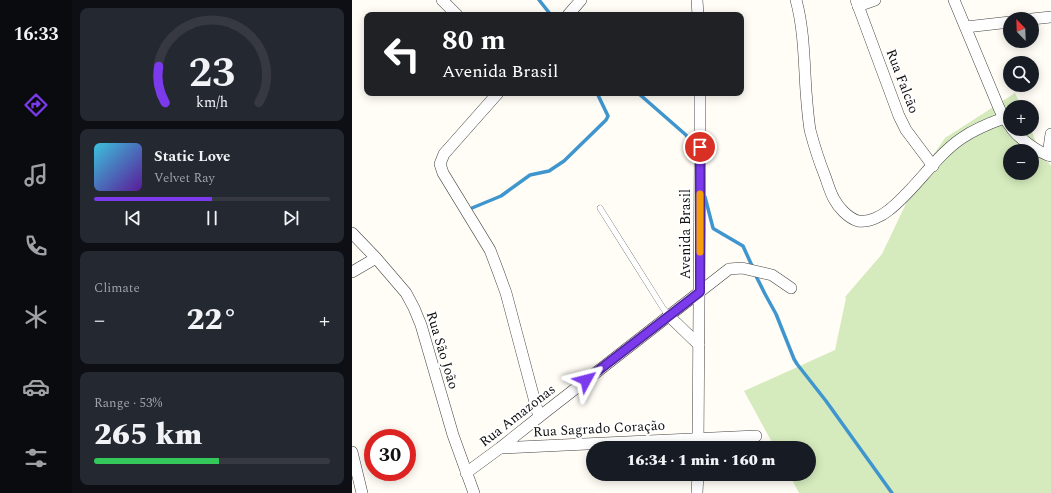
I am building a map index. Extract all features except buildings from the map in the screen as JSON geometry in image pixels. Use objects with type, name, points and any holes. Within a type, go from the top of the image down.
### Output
[{"type":"street","points":[[442,0],[454,12]]},
{"type":"street","points":[[571,12],[581,0]]},
{"type":"street","points":[[697,0],[698,12]]},
{"type":"street","points":[[796,0],[801,32],[810,130],[820,164],[833,198],[838,206],[848,216],[858,221],[870,220],[889,211],[916,185],[947,151],[963,138],[981,128],[1003,123]]},
{"type":"street","points":[[857,3],[875,0]]},
{"type":"street","points":[[954,0],[986,79],[1003,114]]},
{"type":"street","name":"Rua Falcão","points":[[857,3],[899,116],[906,130],[933,166]]},
{"type":"street","points":[[1039,18],[1051,17]]},
{"type":"street","points":[[966,27],[1003,23]]},
{"type":"street","points":[[495,96],[444,154],[440,164],[443,173],[490,250],[506,293],[539,417]]},
{"type":"street","name":"Avenida Brasil","points":[[699,441],[700,96]]},
{"type":"street","points":[[1020,136],[1034,147],[1050,156],[1051,134]]},
{"type":"street","name":"Rua São João","points":[[352,233],[406,292],[414,308],[421,325],[453,435],[474,493]]},
{"type":"street","points":[[352,272],[376,258]]},
{"type":"street","name":"Rua Amazonas","points":[[466,473],[730,269],[742,268],[772,275],[791,288]]},
{"type":"street","points":[[669,316],[699,345]]},
{"type":"street","name":"Rua Sagrado Coração","points":[[715,441],[756,436]]},
{"type":"street","name":"Rua Sagrado Coração","points":[[500,448],[586,446]]},
{"type":"street","points":[[352,452],[362,493]]},
{"type":"street","points":[[697,493],[698,481]]},
{"type":"lane","points":[[600,208],[669,316]]},
{"type":"green space","points":[[1015,93],[1018,100],[1004,100]]},
{"type":"green space","points":[[1003,101],[1003,136],[1034,136],[1037,144],[1003,144],[1003,180],[1039,180],[1039,149],[1051,166],[1051,493],[799,493],[793,481],[816,481],[816,441],[771,441],[744,391],[835,350],[845,297],[882,254],[920,174],[945,138]]},
{"type":"waterway","points":[[539,0],[549,12]]},
{"type":"waterway","points":[[472,208],[501,196],[530,175],[549,171],[564,161],[606,120],[608,116],[598,96]]},
{"type":"waterway","points":[[641,96],[686,135],[691,144],[695,160]]},
{"type":"waterway","points":[[705,197],[713,228],[743,246],[753,268]]},
{"type":"waterway","points":[[755,274],[776,314],[797,364],[826,401],[892,493]]},
{"type":"slow traffic","points":[[700,194],[700,252]]},
{"type":"route","points":[[586,380],[700,292],[700,147]]}]
